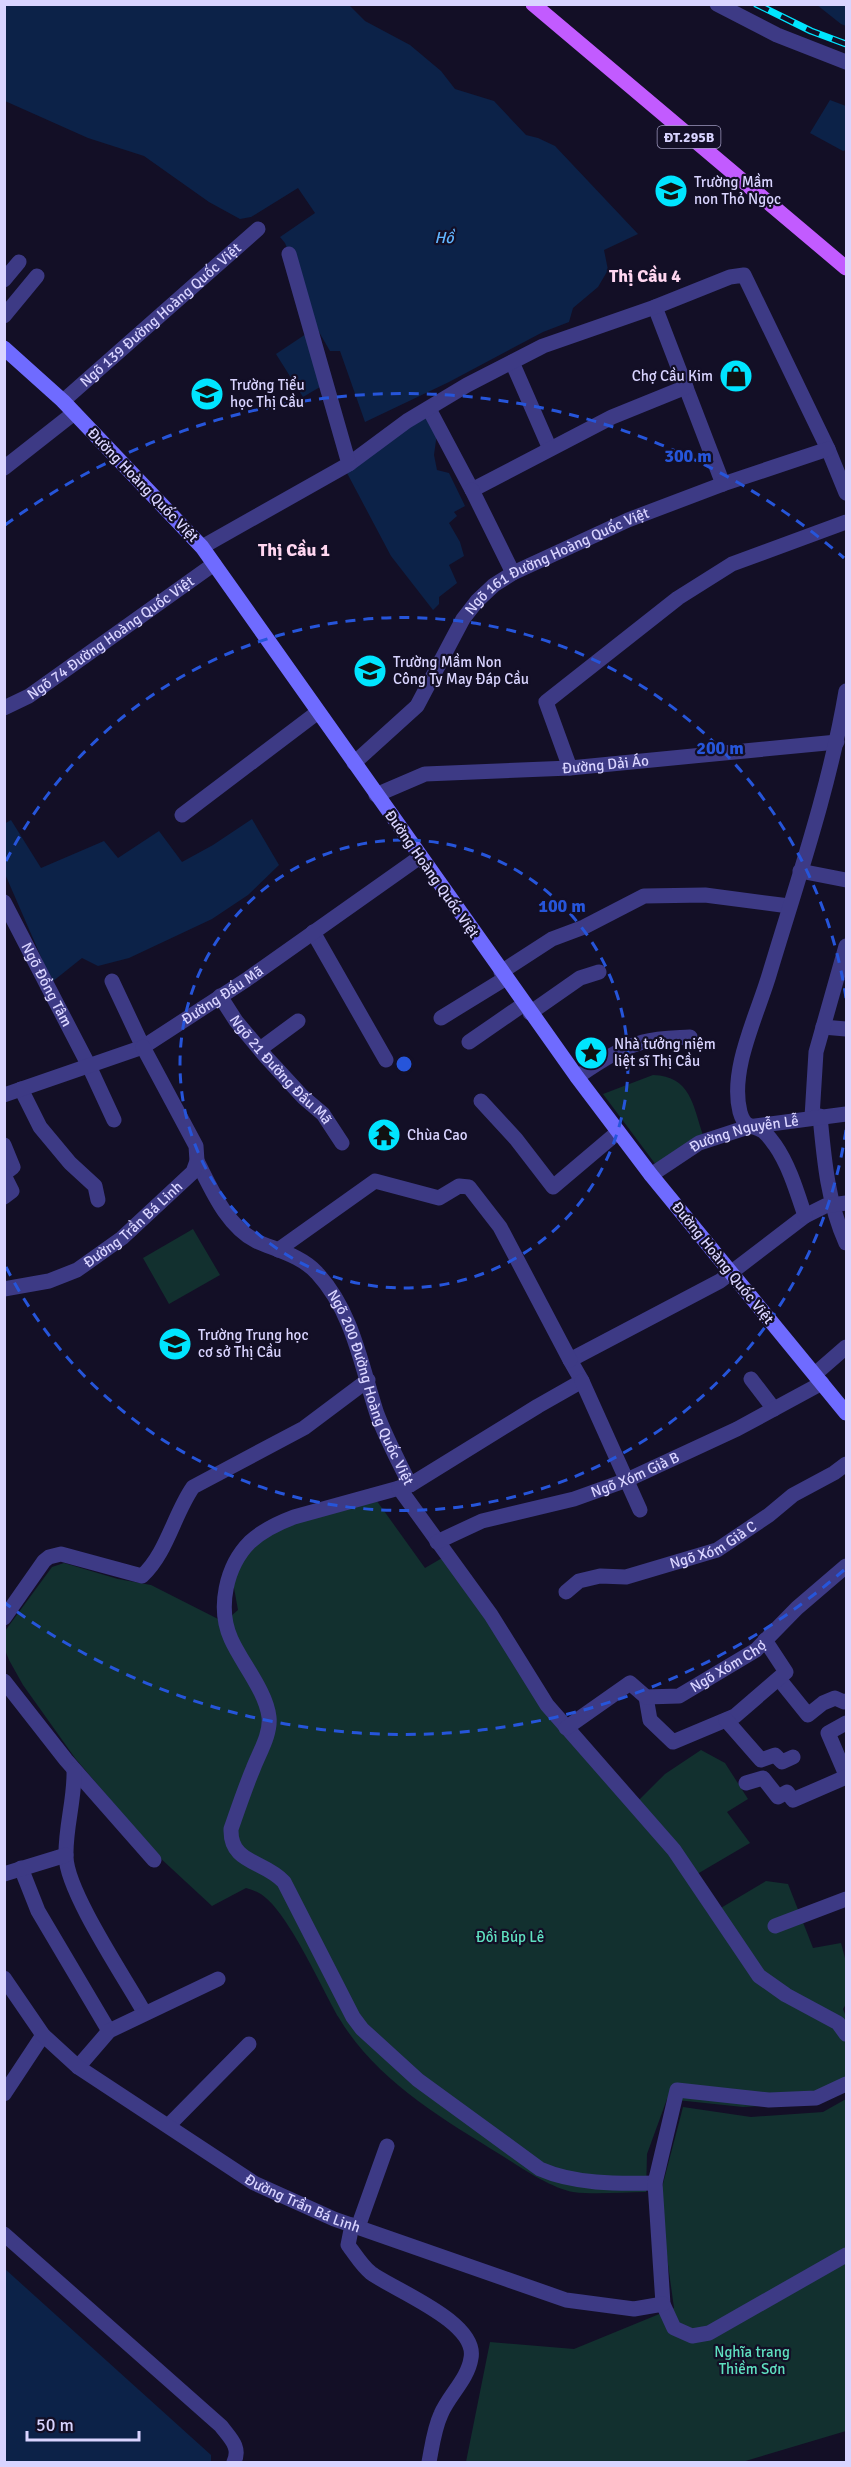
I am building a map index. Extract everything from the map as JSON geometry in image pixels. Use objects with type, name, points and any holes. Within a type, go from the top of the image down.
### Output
[{"type":"main road","name":"ĐT.295B","points":[[533,4],[846,268]]},
{"type":"main road","name":"Đường Hoàng Quốc Việt","points":[[6,354],[63,401],[202,547],[577,1077],[651,1175],[846,1413]]},
{"type":"street","points":[[717,4],[777,35],[846,62]]},
{"type":"street","name":"Ngõ 139 Đường Hoàng Quốc Việt","points":[[63,401],[258,229]]},
{"type":"street","points":[[289,254],[349,464]]},
{"type":"street","points":[[4,280],[19,262]]},
{"type":"street","points":[[202,547],[349,464],[429,409],[543,346],[655,308],[730,277],[744,275],[828,449],[846,493]]},
{"type":"street","points":[[4,316],[37,276]]},
{"type":"street","points":[[655,308],[723,484]]},
{"type":"street","points":[[512,362],[550,449]]},
{"type":"street","points":[[472,490],[612,417],[686,387]]},
{"type":"street","points":[[429,409],[513,573]]},
{"type":"street","points":[[4,468],[74,413]]},
{"type":"street","name":"Ngõ 161 Đường Hoàng Quốc Việt","points":[[354,763],[417,706],[464,619],[477,601],[494,585],[513,573],[628,520],[723,484],[828,449]]},
{"type":"street","points":[[570,768],[546,702],[678,598],[732,564],[846,522]]},
{"type":"street","name":"Ngõ 74 Đường Hoàng Quốc Việt","points":[[4,708],[29,696],[214,564]]},
{"type":"street","points":[[805,1216],[790,1174],[775,1144],[762,1131],[748,1127],[740,1111],[737,1075],[837,742],[846,691]]},
{"type":"street","points":[[182,815],[318,712]]},
{"type":"street","name":"Đường Dải Áo","points":[[376,795],[425,774],[570,768],[837,742]]},
{"type":"street","name":"Đường Đấu Mã","points":[[4,1095],[143,1047],[246,981],[420,857]]},
{"type":"street","points":[[800,871],[846,880]]},
{"type":"street","points":[[441,1018],[552,939],[584,927],[644,896],[705,895],[789,906]]},
{"type":"street","name":"Ngõ Đồng Tâm","points":[[4,902],[89,1066],[114,1120]]},
{"type":"street","points":[[313,932],[386,1060]]},
{"type":"street","points":[[846,946],[816,1052],[816,1117],[825,1168],[840,1204],[838,1224],[846,1243]]},
{"type":"street","points":[[469,1042],[580,978],[598,972]]},
{"type":"street","points":[[112,981],[143,1047],[194,1141],[198,1161]]},
{"type":"street","name":"Ngõ 21 Đường Đấu Mã","points":[[220,996],[236,1021],[260,1049],[303,1097],[323,1114],[342,1143]]},
{"type":"street","points":[[260,1049],[298,1021]]},
{"type":"street","points":[[823,1027],[846,1029]]},
{"type":"street","points":[[577,1077],[609,1056],[629,1047],[646,1041],[690,1037]]},
{"type":"street","points":[[21,1089],[40,1127],[70,1163],[95,1186],[98,1200]]},
{"type":"street","points":[[481,1101],[516,1139],[553,1186],[618,1132]]},
{"type":"street","name":"Đường Nguyễn Lễ","points":[[651,1175],[699,1143],[748,1127],[846,1114]]},
{"type":"street","points":[[4,1145],[13,1167],[4,1174],[12,1191],[4,1197]]},
{"type":"street","name":"Ngõ 200 Đường Hoàng Quốc Việt","points":[[198,1161],[219,1204],[235,1224],[255,1240],[315,1271],[344,1311],[378,1416],[405,1487],[582,1381]]},
{"type":"street","name":"Đường Trần Bá Linh","points":[[4,1289],[49,1281],[77,1270],[122,1238],[177,1189],[189,1178],[198,1161]]},
{"type":"street","points":[[278,1250],[375,1181],[439,1198],[459,1186],[470,1187],[500,1227],[582,1381],[640,1510]]},
{"type":"street","points":[[570,1360],[731,1274],[805,1216],[825,1206],[840,1204]]},
{"type":"street","name":"Ngõ Xóm Già B","points":[[437,1542],[482,1521],[574,1499],[627,1480],[728,1434],[774,1409],[819,1379],[846,1347]]},
{"type":"street","points":[[751,1379],[774,1409]]},
{"type":"street","points":[[4,1618],[49,1557],[61,1554],[142,1576],[153,1566],[184,1500],[193,1487],[304,1428],[368,1380]]},
{"type":"street","name":"Ngõ Xóm Già C","points":[[566,1592],[579,1581],[600,1576],[626,1577],[717,1550],[769,1515],[793,1495],[846,1464]]},
{"type":"street","points":[[655,2183],[621,2184],[555,2176],[548,2173],[418,2080],[357,2023],[284,1882],[278,1876],[235,1851],[231,1841],[231,1829],[266,1737],[269,1716],[257,1687],[230,1638],[223,1608],[231,1571],[249,1542],[276,1524],[294,1517],[405,1487],[437,1542],[491,1615],[546,1705],[674,1850],[759,1977],[786,1995],[838,2023],[846,2034]]},
{"type":"street","name":"Ngõ Xóm Chợ","points":[[566,1728],[630,1683],[646,1697],[679,1696],[756,1650],[797,1608],[846,1566]]},
{"type":"street","points":[[646,1697],[650,1720],[673,1742],[735,1716],[786,1672],[765,1640]]},
{"type":"street","points":[[779,1679],[808,1715],[823,1703],[835,1698],[846,1701]]},
{"type":"street","points":[[4,1680],[74,1770],[154,1860]]},
{"type":"street","points":[[726,1720],[761,1761],[776,1755],[782,1762],[793,1757]]},
{"type":"street","points":[[746,1783],[763,1778],[778,1797],[787,1792],[793,1800],[846,1776],[828,1733],[846,1723]]},
{"type":"street","points":[[74,1770],[75,1786],[66,1855],[67,1869],[81,1900],[144,2012]]},
{"type":"street","points":[[4,1874],[66,1855]]},
{"type":"street","points":[[21,1868],[38,1911],[109,2031]]},
{"type":"street","points":[[775,1926],[846,1899]]},
{"type":"street","name":"Đường Trần Bá Linh","points":[[4,1978],[43,2035],[78,2067],[254,2183],[355,2226],[566,2300],[633,2309],[663,2304]]},
{"type":"street","points":[[78,2067],[109,2031],[144,2012],[218,1979]]},
{"type":"street","points":[[4,2094],[43,2035]]},
{"type":"street","points":[[169,2125],[249,2044]]},
{"type":"street","points":[[846,2084],[816,2098],[769,2100],[677,2090],[655,2183],[663,2304],[674,2328],[692,2336],[709,2333],[846,2255]]},
{"type":"street","points":[[387,2146],[348,2245],[370,2272],[428,2306],[458,2327],[468,2340],[472,2356],[466,2372],[441,2414],[429,2463]]},
{"type":"street","points":[[4,2234],[221,2426],[236,2448],[237,2455],[234,2463]]},
{"type":"green space","points":[[653,1075],[666,1077],[683,1087],[693,1104],[703,1135],[656,1165],[603,1094]]},
{"type":"green space","points":[[193,1229],[220,1275],[169,1304],[143,1258]]},
{"type":"green space","name":"Đồi Búp Lê","points":[[369,1490],[425,1568],[449,1554],[544,1703],[637,1802],[665,1774],[701,1750],[725,1763],[748,1799],[727,1812],[750,1843],[687,1880],[709,1915],[766,1881],[788,1884],[813,1948],[841,1943],[846,1962],[846,2004],[843,2009],[846,2017],[846,2091],[816,2103],[743,2107],[667,2099],[647,2154],[646,2192],[573,2192],[546,2182],[433,2112],[411,2096],[372,2061],[339,2018],[292,1931],[269,1901],[259,1893],[246,1888],[212,1906],[158,1856],[75,1758],[23,1685],[9,1660],[5,1650],[5,1631],[52,1567],[64,1563],[118,1579],[151,1585],[224,1622],[238,1610],[232,1577],[269,1520]]},
{"type":"green space","name":"Nghĩa trang Thiềm Sơn","points":[[846,2099],[846,2431],[742,2462],[466,2462],[490,2342],[574,2349],[674,2308],[659,2199],[683,2107],[751,2117],[823,2112]]},
{"type":"water","name":"Hồ","points":[[4,5],[349,5],[365,21],[410,45],[441,71],[455,89],[494,101],[526,135],[555,146],[638,234],[604,250],[608,270],[598,287],[573,308],[569,322],[543,332],[449,382],[365,422],[340,351],[330,351],[319,332],[285,243],[280,237],[315,213],[298,188],[251,217],[240,219],[209,202],[144,156],[88,138],[5,101]]},
{"type":"water","points":[[817,5],[846,5],[846,26],[841,24]]},
{"type":"water","points":[[830,100],[846,106],[846,150],[843,151],[810,133]]},
{"type":"water","points":[[309,332],[325,384],[303,397],[276,354]]},
{"type":"water","points":[[425,415],[437,433],[434,455],[437,470],[449,473],[465,506],[454,512],[457,516],[449,523],[460,542],[464,556],[449,565],[457,583],[439,597],[439,604],[433,610],[391,556],[347,473]]},
{"type":"water","points":[[252,819],[279,865],[248,895],[212,919],[129,958],[98,966],[82,958],[52,982],[5,874],[4,824],[11,820],[41,868],[104,841],[118,858],[159,831],[182,862]]},
{"type":"water","points":[[5,2269],[211,2455],[211,2462],[5,2462]]},
{"type":"railway","points":[[756,4],[811,31],[846,44]]},
{"type":"place","name":"Trường Mầm non Thỏ Ngọc","points":[[671,191]]},
{"type":"place","name":"Chợ Cầu Kim","points":[[736,376]]},
{"type":"place","name":"Trường Tiểu học Thị Cầu","points":[[207,394]]},
{"type":"place","name":"Trường Mầm Non Công Ty May Đáp Cầu","points":[[370,671]]},
{"type":"place","name":"Nhà tưởng niệm liệt sĩ Thị Cầu","points":[[591,1053]]},
{"type":"place","name":"Chùa Cao","points":[[384,1135]]},
{"type":"place","name":"Trường Trung học cơ sở Thị Cầu","points":[[175,1344]]},
{"type":"district","name":"Thị Cầu 4","points":[[645,276]]},
{"type":"district","name":"Thị Cầu 1","points":[[294,550]]}]
